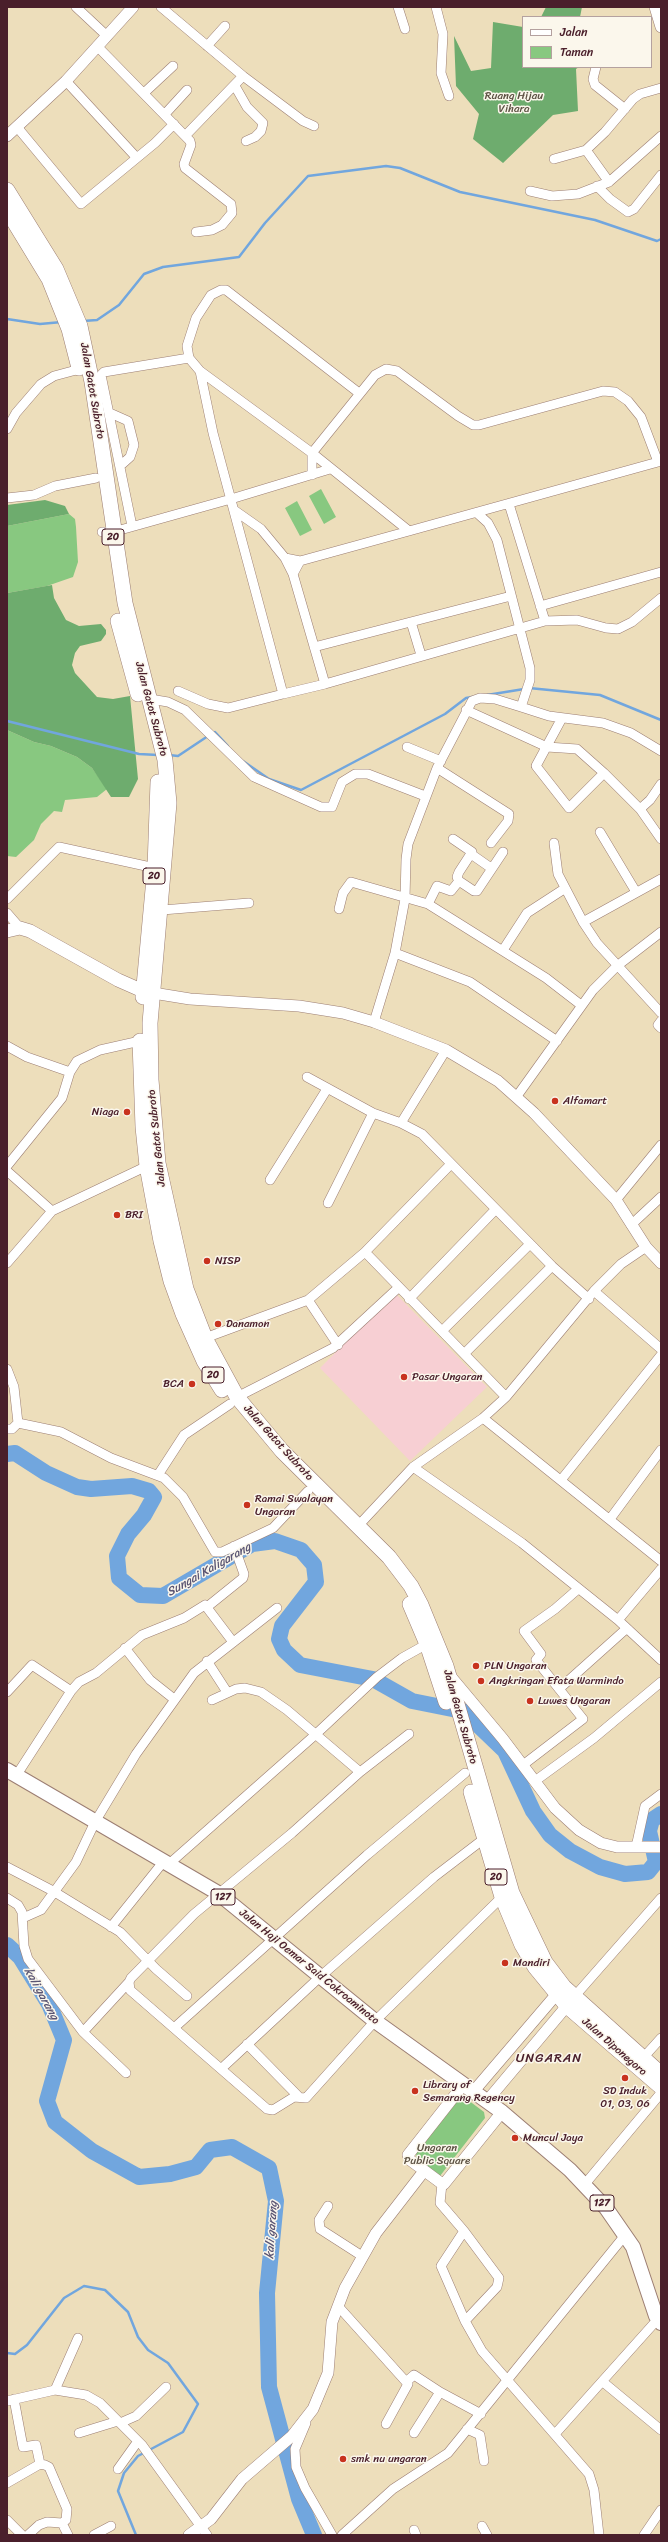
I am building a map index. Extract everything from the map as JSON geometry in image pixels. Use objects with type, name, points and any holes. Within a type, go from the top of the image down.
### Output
[{"type":"highway","name":"Jalan Gatot Subroto","points":[[7,190],[53,274],[75,327],[92,382],[108,532],[126,656],[159,753],[159,804],[148,992],[150,1053],[158,1163],[182,1278],[205,1338],[234,1400],[282,1451],[389,1557],[411,1586],[434,1633],[449,1674],[457,1707],[465,1773],[502,1897],[522,1945],[565,1996]]},
{"type":"highway","name":"Jalan Gatot Subroto","points":[[7,210],[53,274]]},
{"type":"highway","name":"Jalan Gatot Subroto","points":[[75,327],[96,478],[130,627],[150,699],[169,803],[162,910],[140,1041],[142,1122],[147,1166],[161,1241],[174,1291],[204,1361],[234,1400],[265,1447],[308,1491],[374,1554],[391,1574],[408,1600],[427,1644],[460,1734],[512,1893],[533,1940],[565,1996]]},
{"type":"highway","name":"Jalan Diponegoro","points":[[565,1996],[661,2074]]},
{"type":"highway","name":"Jalan Diponegoro","points":[[565,1996],[661,2087]]},
{"type":"main road","points":[[7,931],[20,928],[118,980],[148,992]]},
{"type":"main road","name":"Jalan Haji Oemar Said Cokroaminoto","points":[[12,1773],[218,1893],[376,2020],[468,2088]]},
{"type":"main road","name":"127","points":[[468,2088],[502,2112],[585,2184],[626,2234],[639,2261],[659,2321]]},
{"type":"street","points":[[76,7],[107,36]]},
{"type":"street","points":[[7,136],[66,81],[133,7]]},
{"type":"street","points":[[161,7],[243,76],[314,126]]},
{"type":"street","points":[[398,7],[405,29]]},
{"type":"street","points":[[436,7],[443,34],[441,73],[449,96]]},
{"type":"street","points":[[655,7],[661,27]]},
{"type":"street","points":[[207,46],[225,26]]},
{"type":"street","points":[[97,46],[165,114],[191,144],[184,164],[185,168],[230,201],[232,213],[222,225],[212,230],[196,232]]},
{"type":"street","points":[[144,93],[173,66]]},
{"type":"street","points":[[596,68],[594,78],[595,85],[625,109]]},
{"type":"street","points":[[185,136],[243,76]]},
{"type":"street","points":[[66,81],[136,157]]},
{"type":"street","points":[[235,86],[247,107],[263,123],[261,131],[246,141]]},
{"type":"street","points":[[554,159],[586,150],[640,94],[661,88]]},
{"type":"street","points":[[165,114],[187,90]]},
{"type":"street","points":[[17,127],[81,204],[174,124]]},
{"type":"street","points":[[530,191],[562,195],[578,194],[610,182],[661,136]]},
{"type":"street","points":[[586,150],[610,182]]},
{"type":"street","points":[[597,186],[610,200],[628,212],[634,209],[661,175]]},
{"type":"street","points":[[359,394],[226,290],[221,290],[211,296],[196,318],[187,346],[189,358],[200,371],[312,453],[409,531]]},
{"type":"street","points":[[132,526],[102,373],[189,358]]},
{"type":"street","points":[[285,558],[300,561],[659,462],[641,417],[628,401],[615,392],[603,391],[479,426],[462,418],[392,369],[386,369],[375,375],[312,453],[312,475]]},
{"type":"street","points":[[8,424],[22,405],[47,380],[80,370]]},
{"type":"street","points":[[200,371],[231,500],[283,694]]},
{"type":"street","points":[[110,413],[128,421],[134,445],[130,458],[120,466]]},
{"type":"street","points":[[108,532],[231,500],[330,469]]},
{"type":"street","points":[[7,498],[34,495],[55,486],[96,478]]},
{"type":"street","points":[[509,504],[545,621]]},
{"type":"street","points":[[234,510],[261,529],[285,558],[293,574],[325,684]]},
{"type":"street","points":[[477,513],[488,523],[497,540],[530,668],[521,707]]},
{"type":"street","points":[[293,574],[300,561]]},
{"type":"street","points":[[540,606],[661,572]]},
{"type":"street","points":[[314,647],[511,596]]},
{"type":"street","points":[[178,691],[208,704],[228,708],[325,684],[545,621],[577,620],[606,628],[618,629],[632,622],[661,598]]},
{"type":"street","points":[[411,622],[421,656]]},
{"type":"street","points":[[374,1022],[395,952],[405,899],[408,844],[425,796],[439,764],[459,723],[472,701],[480,698],[495,699],[539,714],[604,723],[631,733],[661,751]]},
{"type":"street","points":[[150,699],[176,705],[194,717],[211,736],[254,777],[321,807],[332,807],[342,782],[355,774],[368,774],[425,796]]},
{"type":"street","points":[[465,712],[548,747],[577,749],[604,773],[640,809],[661,839]]},
{"type":"street","points":[[562,718],[536,768],[569,808],[604,773]]},
{"type":"street","points":[[407,747],[439,764],[509,814],[508,820],[491,843]]},
{"type":"street","points":[[640,809],[650,800],[661,784]]},
{"type":"street","points":[[600,832],[636,892]]},
{"type":"street","points":[[453,839],[472,852],[471,854],[492,868]]},
{"type":"street","points":[[554,843],[555,863],[564,889],[583,922],[617,966],[661,1013]]},
{"type":"street","points":[[7,899],[59,847],[155,868]]},
{"type":"street","points":[[471,854],[458,872],[457,877],[459,882],[475,892],[503,852]]},
{"type":"street","points":[[583,922],[661,879]]},
{"type":"street","points":[[339,909],[343,892],[350,882],[405,899],[428,904],[503,950],[581,1005]]},
{"type":"street","points":[[428,904],[437,886],[452,891],[459,882]]},
{"type":"street","points":[[503,950],[527,913],[564,889]]},
{"type":"street","points":[[162,910],[249,903]]},
{"type":"street","points":[[7,913],[20,928]]},
{"type":"street","points":[[517,1096],[581,1005],[617,966],[660,936]]},
{"type":"street","points":[[395,952],[470,982],[557,1041]]},
{"type":"street","points":[[148,992],[190,999],[314,1008],[374,1022],[446,1050],[477,1067],[517,1096],[573,1152],[616,1200],[646,1247],[661,1263]]},
{"type":"street","points":[[661,1021],[658,1025],[661,1028]]},
{"type":"street","points":[[7,1166],[62,1098],[70,1072],[77,1061],[90,1053],[140,1041]]},
{"type":"street","points":[[7,1046],[27,1057],[70,1072]]},
{"type":"street","points":[[401,1123],[446,1050]]},
{"type":"street","points":[[307,1077],[373,1113],[401,1123],[422,1134],[552,1266],[589,1299]]},
{"type":"street","points":[[270,1180],[327,1089]]},
{"type":"street","points":[[328,1203],[373,1113]]},
{"type":"street","points":[[616,1200],[661,1145]]},
{"type":"street","points":[[205,1338],[308,1300],[365,1252],[450,1164]]},
{"type":"street","points":[[7,1264],[52,1211],[147,1166]]},
{"type":"street","points":[[7,1171],[52,1211]]},
{"type":"street","points":[[631,1225],[661,1197]]},
{"type":"street","points":[[409,1299],[496,1209]]},
{"type":"street","points":[[442,1331],[530,1244]]},
{"type":"street","points":[[358,1526],[413,1467],[483,1418],[506,1397],[589,1299],[594,1291],[621,1264],[646,1247]]},
{"type":"street","points":[[365,1252],[398,1288],[506,1397]]},
{"type":"street","points":[[464,1354],[552,1266]]},
{"type":"street","points":[[158,1475],[184,1435],[234,1400],[338,1345],[398,1288]]},
{"type":"street","points":[[594,1291],[661,1349]]},
{"type":"street","points":[[308,1300],[338,1345]]},
{"type":"street","points":[[561,1480],[661,1355]]},
{"type":"street","points":[[7,1369],[14,1387],[18,1423]]},
{"type":"street","points":[[483,1418],[661,1561]]},
{"type":"street","points":[[7,1429],[12,1429],[18,1423]]},
{"type":"street","points":[[18,1423],[55,1430],[111,1458],[158,1475],[170,1482],[183,1497],[213,1550],[222,1552],[273,1528],[308,1491]]},
{"type":"street","points":[[610,1519],[661,1450]]},
{"type":"street","points":[[413,1467],[522,1543],[618,1620],[661,1660]]},
{"type":"street","points":[[12,1773],[79,1682],[96,1673],[125,1648],[151,1631],[184,1618],[203,1606],[207,1607],[243,1578],[244,1574],[234,1546]]},
{"type":"street","points":[[618,1620],[661,1569]]},
{"type":"street","points":[[523,1764],[583,1719],[536,1660],[541,1654],[524,1631],[555,1609],[578,1589]]},
{"type":"street","points":[[207,1607],[233,1642]]},
{"type":"street","points":[[23,1918],[41,1910],[76,1862],[95,1822],[136,1754],[194,1673],[207,1661],[277,1608]]},
{"type":"street","points":[[559,1689],[626,1628]]},
{"type":"street","points":[[111,1928],[167,1862],[316,1735],[377,1677],[402,1658],[427,1644]]},
{"type":"street","points":[[125,1648],[150,1680],[174,1699]]},
{"type":"street","points":[[207,1661],[227,1692]]},
{"type":"street","points":[[7,1692],[32,1665],[71,1691]]},
{"type":"street","points":[[449,1674],[523,1764],[555,1808],[590,1838],[617,1847],[661,1847]]},
{"type":"street","points":[[534,1781],[594,1738],[661,1682]]},
{"type":"street","points":[[212,1700],[227,1692],[245,1688],[261,1692],[287,1710],[360,1772]]},
{"type":"street","points":[[83,2032],[147,1960],[218,1893],[292,1833],[360,1772],[409,1734]]},
{"type":"street","points":[[174,2028],[367,1856],[465,1773]]},
{"type":"street","points":[[639,1846],[645,1806],[661,1794]]},
{"type":"street","points":[[222,2068],[321,1976],[434,1877],[485,1838]]},
{"type":"street","points":[[7,1867],[54,1891],[126,1937],[147,1960],[188,1996]]},
{"type":"street","points":[[129,1982],[130,1990],[222,2068],[267,2109],[273,2110],[294,2097],[306,2098],[376,2020],[502,1897]]},
{"type":"street","points":[[7,1898],[18,1905],[23,1918],[24,1946],[28,1959],[83,2032],[126,2073]]},
{"type":"street","points":[[442,2184],[410,2160],[409,2153],[468,2088],[565,1996],[661,1898]]},
{"type":"street","points":[[487,2101],[529,2050],[565,1996]]},
{"type":"street","points":[[643,2058],[661,2038]]},
{"type":"street","points":[[517,2040],[529,2050]]},
{"type":"street","points":[[247,2044],[299,2098]]},
{"type":"street","points":[[585,2184],[661,2093]]},
{"type":"street","points":[[466,2321],[497,2287],[499,2278],[464,2231],[440,2203],[442,2184],[502,2112]]},
{"type":"street","points":[[332,2535],[305,2488],[296,2467],[295,2449],[330,2369],[332,2326],[338,2306],[362,2256],[390,2214],[424,2171]]},
{"type":"street","points":[[328,2206],[319,2220],[320,2229],[362,2256]]},
{"type":"street","points":[[464,2231],[441,2266],[477,2344],[589,2474],[594,2490],[599,2535]]},
{"type":"street","points":[[342,2535],[394,2489],[448,2453],[626,2234]]},
{"type":"street","points":[[338,2306],[408,2386],[386,2424]]},
{"type":"street","points":[[555,2434],[659,2321]]},
{"type":"street","points":[[55,2390],[78,2338]]},
{"type":"street","points":[[406,2382],[414,2375],[440,2392],[444,2392],[481,2414]]},
{"type":"street","points":[[603,2382],[661,2430]]},
{"type":"street","points":[[79,2433],[136,2416],[166,2388]]},
{"type":"street","points":[[40,2464],[36,2445],[23,2447],[10,2400],[55,2390],[68,2391],[91,2398],[100,2403],[140,2443],[205,2531]]},
{"type":"street","points":[[414,2433],[440,2392]]},
{"type":"street","points":[[188,2535],[205,2531],[242,2479],[292,2436],[313,2409]]},
{"type":"street","points":[[467,2429],[480,2435],[484,2461]]},
{"type":"street","points":[[118,2469],[140,2443]]},
{"type":"street","points":[[7,2483],[40,2464]]},
{"type":"street","points":[[28,2535],[40,2525],[47,2522],[62,2523],[66,2520],[67,2509],[49,2468],[40,2464]]},
{"type":"street","points":[[644,2535],[661,2510]]},
{"type":"street","points":[[7,2520],[22,2535]]},
{"type":"street","points":[[62,2523],[68,2535]]},
{"type":"street","points":[[94,2535],[111,2526]]},
{"type":"street","points":[[482,2526],[487,2535]]},
{"type":"shaded area","name":"Pasar Ungaran","points":[[395,1293],[487,1387],[410,1461],[320,1368]]},
{"type":"green space","points":[[546,7],[582,7],[580,16],[542,16]]},
{"type":"green space","name":"Ruang Hijau Vihara","points":[[493,22],[522,27],[522,68],[578,68],[576,69],[578,111],[553,115],[503,163],[473,139],[479,114],[456,86],[454,36],[471,71],[491,68]]},
{"type":"green space","points":[[321,489],[336,517],[324,524],[309,496]]},
{"type":"green space","points":[[45,500],[65,506],[69,514],[7,526],[7,505]]},
{"type":"green space","points":[[297,501],[312,530],[300,536],[285,508]]},
{"type":"green space","points":[[69,514],[75,519],[76,527],[78,562],[73,577],[47,586],[7,593],[7,526]]},
{"type":"green space","points":[[52,585],[54,598],[66,620],[79,626],[101,624],[106,630],[106,634],[101,641],[80,646],[75,653],[72,665],[75,673],[97,697],[113,699],[130,696],[138,779],[129,797],[111,797],[92,768],[77,757],[51,746],[34,742],[7,730],[7,593]]},
{"type":"green space","points":[[7,730],[34,742],[51,746],[77,757],[92,768],[107,789],[97,797],[65,800],[62,812],[54,811],[41,824],[34,840],[16,857],[7,856]]},
{"type":"green space","name":"Ungaran Public Square","points":[[464,2097],[484,2112],[485,2118],[440,2176],[417,2160],[416,2153],[460,2098]]},
{"type":"waterway","points":[[83,321],[97,320],[119,305],[144,274],[163,267],[239,257],[265,223],[308,176],[386,166],[400,168],[460,192],[595,220],[657,241],[661,239]]},
{"type":"waterway","points":[[7,319],[40,324],[62,322]]},
{"type":"waterway","points":[[529,688],[600,695],[661,720]]},
{"type":"waterway","points":[[487,695],[524,689]]},
{"type":"waterway","points":[[243,761],[269,779],[301,790],[445,714],[466,698],[472,697]]},
{"type":"waterway","points":[[7,721],[139,754],[158,755]]},
{"type":"waterway","points":[[212,734],[215,732],[228,746]]},
{"type":"waterway","points":[[169,755],[178,756],[208,736]]},
{"type":"waterway","name":"Sungai Kaligarang","points":[[7,1454],[15,1453],[46,1473],[77,1487],[91,1489],[132,1486],[149,1491],[154,1497],[144,1515],[128,1534],[117,1556],[119,1578],[140,1595],[163,1596],[252,1544],[275,1541],[301,1550],[314,1565],[316,1582],[282,1626],[279,1639],[284,1650],[300,1665],[373,1679],[412,1701],[467,1712],[505,1751],[533,1811],[550,1835],[570,1851],[600,1867],[625,1874],[648,1872],[656,1862],[649,1831],[652,1820],[661,1814]]},
{"type":"waterway","name":"kali garang","points":[[7,1945],[20,1957],[49,2004],[64,2040],[47,2101],[55,2122],[92,2151],[139,2177],[170,2174],[196,2167],[210,2150],[232,2147],[269,2168],[276,2201],[267,2293],[269,2387],[299,2499],[314,2535]]},
{"type":"waterway","points":[[7,2353],[15,2354],[27,2345],[64,2298],[84,2286],[105,2290],[128,2312],[138,2337],[148,2350],[168,2363],[198,2404],[183,2432],[138,2456],[124,2473],[118,2491],[136,2535]]},
{"type":"place","name":"Alfamart","points":[[555,1101]]},
{"type":"place","name":"Niaga","points":[[127,1112]]},
{"type":"place","name":"BRI","points":[[117,1215]]},
{"type":"place","name":"NISP","points":[[207,1261]]},
{"type":"place","name":"Danamon","points":[[218,1324]]},
{"type":"place","name":"Pasar Ungaran","points":[[404,1377]]},
{"type":"place","name":"BCA","points":[[192,1384]]},
{"type":"place","name":"Ramai Swalayan Ungaran","points":[[247,1505]]},
{"type":"place","name":"PLN Ungaran","points":[[476,1666]]},
{"type":"place","name":"Angkringan Efata Warmindo","points":[[481,1681]]},
{"type":"place","name":"Luwes Ungaran","points":[[530,1701]]},
{"type":"place","name":"Mandiri","points":[[505,1963]]},
{"type":"place","name":"SD Induk 01, 03, 06","points":[[625,2078]]},
{"type":"place","name":"Library of Semarang Regency","points":[[415,2091]]},
{"type":"place","name":"Muncul Jaya","points":[[515,2138]]},
{"type":"place","name":"smk nu ungaran","points":[[343,2459]]},
{"type":"district","name":"UNGARAN","points":[[549,2059]]}]
